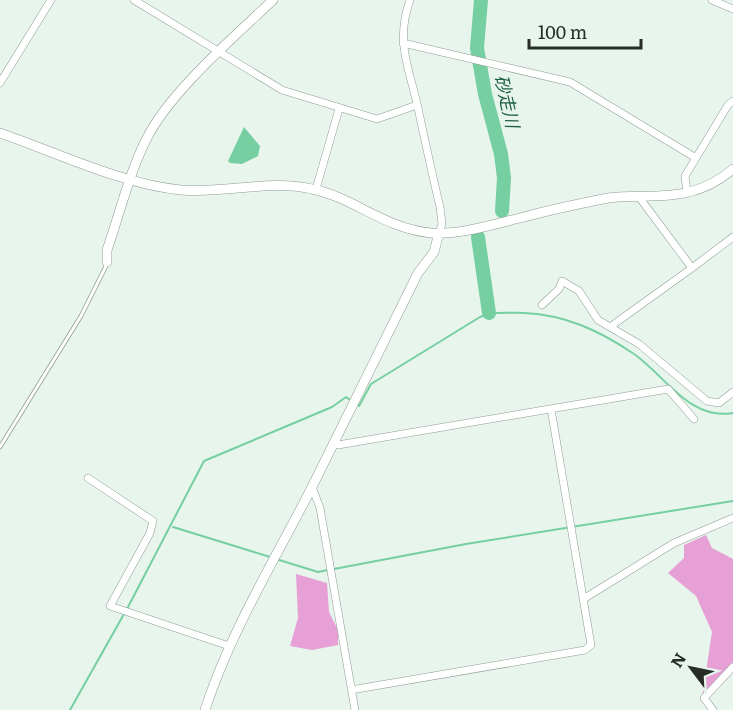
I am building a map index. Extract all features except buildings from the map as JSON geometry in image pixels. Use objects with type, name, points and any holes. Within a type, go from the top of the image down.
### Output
[{"type":"street","points":[[0,83],[51,0]]},
{"type":"street","points":[[134,0],[282,90],[376,119],[417,105]]},
{"type":"street","points":[[107,262],[107,250],[131,179],[156,121],[176,96],[273,0]]},
{"type":"street","points":[[205,710],[229,646],[312,487],[418,273],[434,252],[442,224],[440,207],[417,105],[404,62],[403,28],[410,0]]},
{"type":"street","points":[[712,0],[733,9]]},
{"type":"street","points":[[403,43],[575,84],[696,158]]},
{"type":"street","points":[[687,193],[684,177],[728,105],[733,101]]},
{"type":"street","points":[[316,189],[339,109]]},
{"type":"street","points":[[0,133],[131,179],[181,190],[278,185],[316,189],[342,199],[388,223],[439,233],[477,229],[566,206],[612,198],[687,193],[711,184],[733,169]]},
{"type":"street","points":[[639,197],[692,268]]},
{"type":"street","points":[[610,327],[733,237]]},
{"type":"street","points":[[542,305],[559,289],[562,281],[579,291],[598,320],[639,344],[711,404],[719,403],[733,392]]},
{"type":"street","points":[[333,442],[338,445],[670,387],[694,419]]},
{"type":"street","points":[[351,690],[585,650],[592,643],[551,409]]},
{"type":"street","points":[[87,478],[153,521],[150,533],[110,606],[229,646]]},
{"type":"street","points":[[312,487],[320,508],[355,710]]},
{"type":"street","points":[[585,598],[674,543],[733,518]]},
{"type":"street","points":[[713,710],[704,698],[733,668]]},
{"type":"lane","points":[[0,447],[81,316],[107,262]]},
{"type":"shaded area","points":[[244,127],[260,146],[258,156],[242,164],[230,163],[228,161]]},
{"type":"shaded area","points":[[706,535],[712,548],[733,559],[733,665],[702,698],[712,632],[696,596],[668,573],[684,558],[684,545]]},
{"type":"shaded area","points":[[296,574],[327,583],[329,612],[338,630],[338,645],[312,650],[290,646],[298,618]]},
{"type":"waterway","name":"砂走川","points":[[481,0],[477,48],[485,94],[501,154],[504,178],[502,211]]},
{"type":"waterway","name":"砂走川","points":[[478,237],[489,313]]},
{"type":"waterway","points":[[357,404],[359,406],[371,384],[480,317],[496,313],[525,313],[567,320],[594,331],[631,352],[690,403],[717,414],[733,413]]},
{"type":"waterway","points":[[127,609],[204,461],[332,407],[346,397],[352,401]]},
{"type":"waterway","points":[[334,569],[466,544],[733,501]]},
{"type":"waterway","points":[[173,527],[270,557]]},
{"type":"waterway","points":[[276,559],[318,572],[328,570]]},
{"type":"waterway","points":[[70,710],[124,614]]}]
